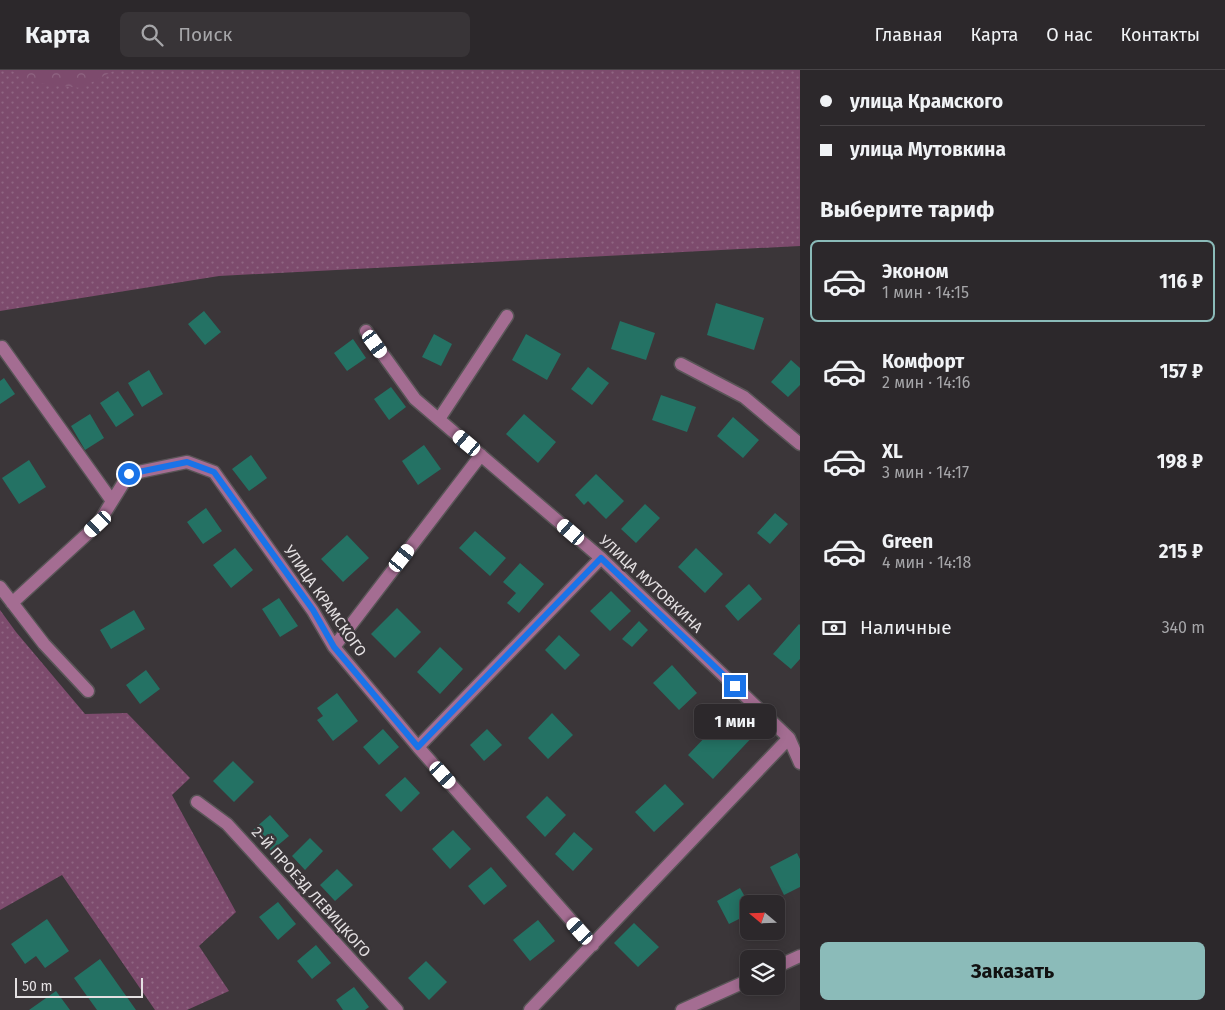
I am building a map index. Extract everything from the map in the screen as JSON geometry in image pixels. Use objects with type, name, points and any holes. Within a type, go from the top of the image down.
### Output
[{"type":"street","points":[[439,419],[507,316]]},
{"type":"street","name":"УЛИЦА МУТОВКИНА","points":[[366,331],[415,399],[601,558],[789,738],[800,763]]},
{"type":"street","points":[[2,348],[112,501],[98,524],[12,603]]},
{"type":"street","points":[[681,364],[744,397],[800,444]]},
{"type":"street","points":[[334,647],[482,455]]},
{"type":"street","name":"УЛИЦА КРАМСКОГО","points":[[112,501],[129,474],[187,462],[214,472],[313,610],[334,647],[418,747],[593,945]]},
{"type":"street","points":[[418,747],[601,558]]},
{"type":"street","points":[[0,587],[44,644],[88,691]]},
{"type":"street","points":[[530,1010],[789,738]]},
{"type":"street","name":"2-Й ПРОЕЗД ЛЕВИЦКОГО","points":[[197,802],[227,824],[397,1010]]},
{"type":"street","points":[[785,963],[800,956]]},
{"type":"street","points":[[682,1010],[740,984]]},
{"type":"green space","points":[[0,70],[800,70],[800,246],[219,276],[0,311]]},
{"type":"green space","points":[[10,70],[115,70],[81,88],[36,83]]},
{"type":"green space","points":[[0,610],[16,632],[85,714],[127,713],[190,778],[172,795],[236,912],[199,946],[229,991],[187,1010],[155,1010],[62,875],[0,910]]},
{"type":"building","points":[[716,303],[764,318],[754,350],[707,335]]},
{"type":"building","points":[[204,311],[221,332],[205,345],[188,324]]},
{"type":"building","points":[[620,321],[655,333],[646,360],[611,349]]},
{"type":"building","points":[[434,334],[452,344],[441,366],[422,357]]},
{"type":"building","points":[[526,334],[561,354],[547,380],[512,360]]},
{"type":"building","points":[[353,339],[366,358],[347,371],[334,353]]},
{"type":"building","points":[[791,360],[800,368],[800,385],[788,397],[771,382]]},
{"type":"building","points":[[588,367],[609,383],[592,405],[571,389]]},
{"type":"building","points":[[149,370],[163,394],[142,407],[128,383]]},
{"type":"building","points":[[4,378],[15,394],[0,404],[0,381]]},
{"type":"building","points":[[391,387],[406,407],[389,420],[374,399]]},
{"type":"building","points":[[118,391],[134,415],[116,427],[100,403]]},
{"type":"building","points":[[661,395],[696,407],[687,432],[652,420]]},
{"type":"building","points":[[90,414],[104,438],[85,450],[71,426]]},
{"type":"building","points":[[524,414],[556,442],[538,463],[506,434]]},
{"type":"building","points":[[733,417],[759,440],[743,458],[717,436]]},
{"type":"building","points":[[424,445],[441,469],[418,485],[402,461]]},
{"type":"building","points":[[251,455],[267,478],[249,491],[232,469]]},
{"type":"building","points":[[29,460],[46,487],[19,504],[2,478]]},
{"type":"building","points":[[596,474],[624,501],[606,519],[588,501],[584,505],[575,495]]},
{"type":"building","points":[[645,504],[660,518],[636,543],[621,529]]},
{"type":"building","points":[[206,508],[222,531],[203,544],[187,522]]},
{"type":"building","points":[[775,513],[788,524],[770,544],[757,533]]},
{"type":"building","points":[[475,531],[506,558],[490,576],[459,548]]},
{"type":"building","points":[[347,535],[369,558],[343,582],[321,559]]},
{"type":"building","points":[[235,548],[253,570],[231,588],[213,565]]},
{"type":"building","points":[[696,548],[723,574],[705,593],[678,567]]},
{"type":"building","points":[[520,563],[544,584],[519,613],[507,603],[516,593],[503,582]]},
{"type":"building","points":[[749,584],[762,599],[738,621],[725,606]]},
{"type":"building","points":[[611,591],[631,611],[610,631],[590,611]]},
{"type":"building","points":[[279,598],[298,626],[280,637],[262,609]]},
{"type":"building","points":[[397,608],[421,632],[395,658],[371,634]]},
{"type":"building","points":[[134,610],[145,629],[111,649],[100,630]]},
{"type":"building","points":[[639,621],[648,630],[632,647],[622,639]]},
{"type":"building","points":[[799,624],[800,659],[791,669],[773,654]]},
{"type":"building","points":[[559,635],[580,655],[565,670],[545,650]]},
{"type":"building","points":[[440,647],[463,669],[440,694],[417,672]]},
{"type":"building","points":[[672,665],[697,693],[679,710],[653,683]]},
{"type":"building","points":[[146,670],[160,689],[140,704],[126,685]]},
{"type":"building","points":[[337,693],[358,721],[333,741],[317,720],[323,716],[317,708]]},
{"type":"building","points":[[731,710],[756,733],[713,779],[688,755]]},
{"type":"building","points":[[552,713],[573,735],[548,759],[528,738]]},
{"type":"building","points":[[383,729],[399,747],[379,765],[363,747]]},
{"type":"building","points":[[487,729],[502,745],[484,761],[470,745]]},
{"type":"building","points":[[233,761],[254,782],[234,802],[213,781]]},
{"type":"building","points":[[405,777],[420,793],[401,812],[385,795]]},
{"type":"building","points":[[665,784],[684,804],[654,832],[635,812]]},
{"type":"building","points":[[547,796],[566,815],[545,837],[526,817]]},
{"type":"building","points":[[270,815],[289,836],[271,851],[253,830]]},
{"type":"building","points":[[453,830],[471,849],[450,869],[432,849]]},
{"type":"building","points":[[574,832],[593,849],[573,871],[555,854]]},
{"type":"building","points":[[310,838],[323,851],[305,870],[292,856]]},
{"type":"building","points":[[797,853],[800,859],[800,887],[784,895],[770,867]]},
{"type":"building","points":[[491,867],[507,886],[484,905],[468,886]]},
{"type":"building","points":[[337,869],[353,885],[335,901],[320,885]]},
{"type":"building","points":[[740,888],[744,895],[740,895],[740,918],[729,924],[717,901]]},
{"type":"building","points":[[278,902],[296,924],[278,940],[259,917]]},
{"type":"building","points":[[47,919],[69,951],[45,968],[36,956],[25,964],[11,944]]},
{"type":"building","points":[[538,920],[555,941],[530,961],[513,940]]},
{"type":"building","points":[[634,923],[659,947],[638,967],[614,943]]},
{"type":"building","points":[[316,945],[331,963],[312,979],[297,961]]},
{"type":"building","points":[[100,959],[136,1010],[97,1010],[74,978]]},
{"type":"building","points":[[426,961],[447,982],[429,1000],[408,978]]},
{"type":"building","points":[[354,987],[369,1007],[365,1010],[343,1010],[336,1000]]},
{"type":"building","points":[[56,991],[70,1010],[29,1010]]},
{"type":"route","points":[[129,474],[187,462],[214,472],[313,610],[334,647],[418,747],[601,558],[735,686]]}]
